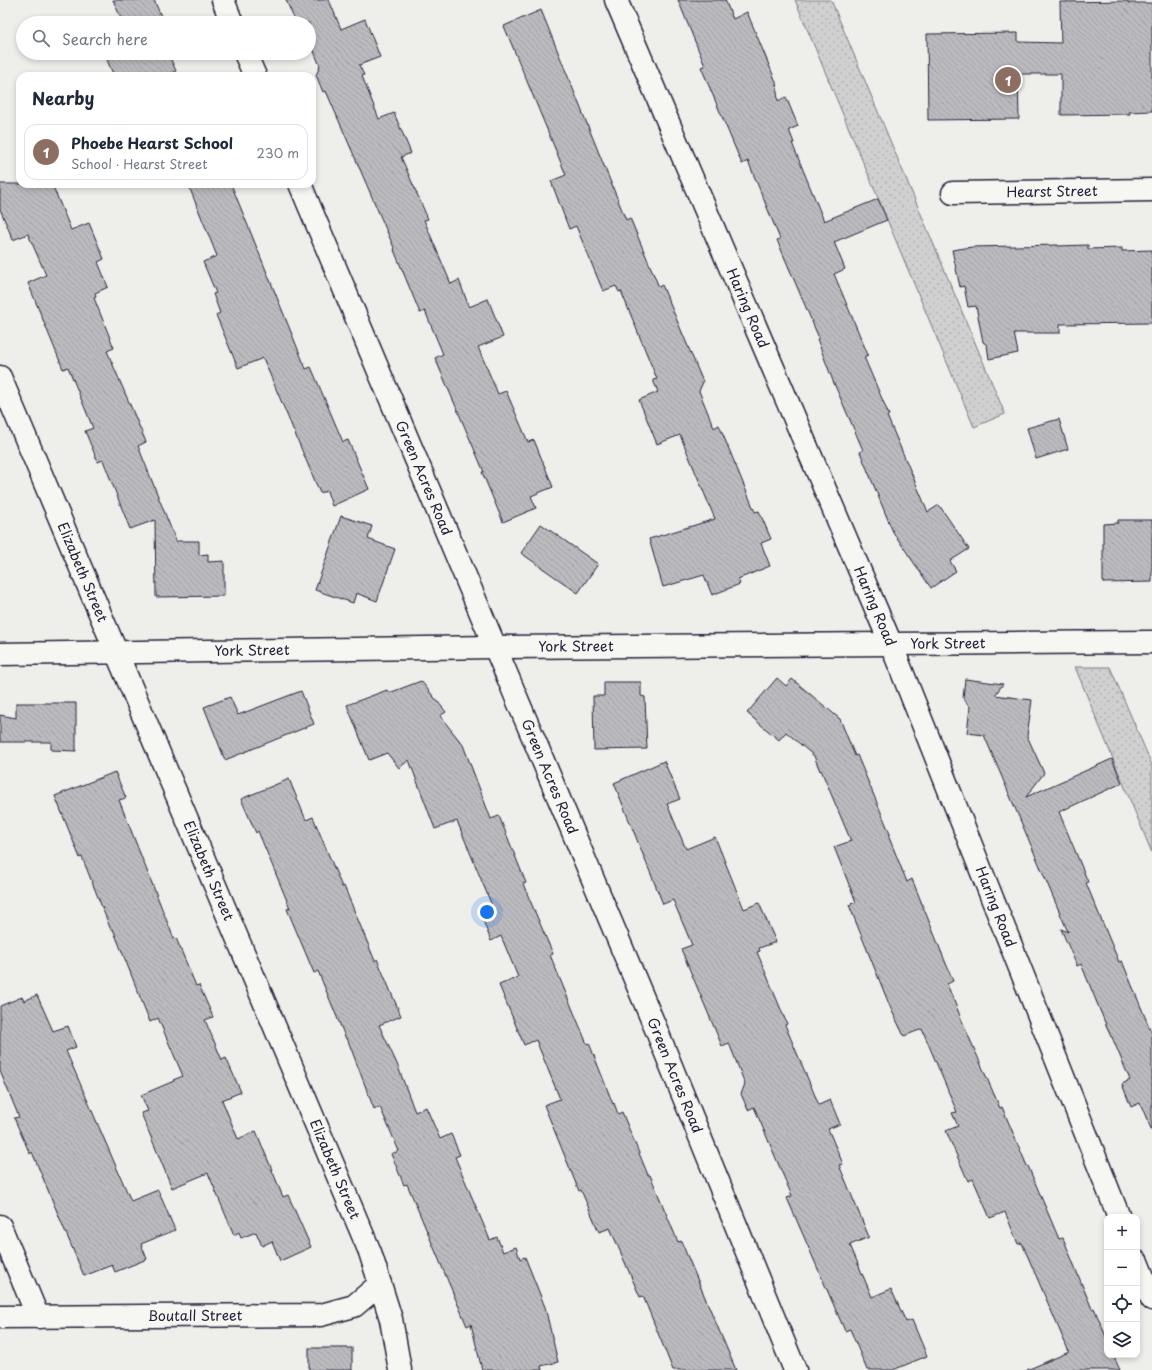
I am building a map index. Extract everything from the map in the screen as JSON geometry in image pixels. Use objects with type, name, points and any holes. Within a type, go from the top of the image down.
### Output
[{"type":"street","points":[[222,0],[229,16]]},
{"type":"street","name":"Haring Road","points":[[616,0],[891,644],[1118,1214]]},
{"type":"street","points":[[248,60],[253,72]]},
{"type":"street","name":"Green Acres Road","points":[[302,188],[656,1029],[795,1370]]},
{"type":"street","name":"Hearst Street","points":[[953,193],[1152,190]]},
{"type":"street","name":"Elizabeth Street","points":[[0,377],[370,1252],[391,1319],[400,1370]]},
{"type":"street","name":"York Street","points":[[0,654],[495,647],[1152,642]]},
{"type":"street","points":[[0,1226],[38,1317]]},
{"type":"street","points":[[1140,1269],[1152,1299]]},
{"type":"street","name":"Boutall Street","points":[[0,1317],[321,1315],[354,1306],[380,1284]]},
{"type":"shaded area","points":[[795,0],[831,0],[1005,414],[974,427]]},
{"type":"shaded area","points":[[1075,667],[1110,667],[1152,765],[1152,853]]},
{"type":"building","points":[[113,0],[154,0],[161,16],[120,16]]},
{"type":"building","points":[[286,0],[329,0],[341,29],[365,19],[380,57],[359,65],[364,75],[362,76],[379,119],[394,113],[411,153],[401,157],[428,219],[424,220],[451,284],[459,280],[469,307],[488,299],[503,337],[478,347],[498,394],[506,391],[528,442],[534,440],[553,487],[531,496],[536,508],[503,522],[482,472],[484,472],[435,358],[443,354],[425,311],[420,313],[395,250],[326,91],[323,92],[316,75],[320,66],[316,56],[316,16],[293,16]]},
{"type":"building","points":[[678,0],[725,0],[733,19],[747,12],[776,82],[778,101],[786,97],[798,126],[789,130],[794,143],[792,143],[824,221],[878,199],[887,220],[834,242],[845,269],[834,274],[868,355],[864,357],[889,415],[887,416],[928,512],[939,505],[969,549],[950,561],[956,571],[931,588],[893,532],[860,452],[863,450],[833,381],[817,339],[819,338],[777,240],[780,239],[748,161],[742,164],[701,67],[705,66]]},
{"type":"building","points":[[1128,1],[1128,3],[1152,3],[1152,111],[1129,112],[1130,114],[1061,115],[1061,74],[1018,74],[1019,119],[928,120],[927,34],[1018,33],[1018,42],[1061,43],[1060,2]]},
{"type":"building","points":[[541,10],[626,220],[630,218],[659,287],[662,285],[703,382],[699,391],[714,428],[719,425],[755,512],[759,511],[771,539],[761,543],[770,566],[738,579],[740,584],[712,595],[704,575],[663,587],[649,539],[715,519],[680,435],[657,444],[639,400],[658,392],[653,380],[657,379],[621,291],[619,292],[616,286],[603,291],[576,226],[569,229],[551,181],[566,175],[504,26]]},
{"type":"building","points":[[107,60],[171,60],[176,71],[174,72],[112,72]]},
{"type":"building","points":[[0,184],[16,184],[16,188],[54,188],[71,230],[89,223],[104,259],[98,262],[108,287],[95,293],[96,297],[94,298],[114,348],[107,351],[146,442],[138,446],[176,541],[199,541],[199,555],[208,554],[208,562],[224,561],[224,596],[156,597],[155,520],[130,529],[103,460],[98,462],[85,431],[93,428],[68,367],[63,369],[28,283],[46,275],[28,234],[13,240],[0,209]]},
{"type":"building","points":[[190,188],[233,188],[306,369],[311,367],[343,442],[348,440],[369,489],[332,506],[327,491],[320,493],[263,358],[238,368],[216,315],[220,313],[213,294],[216,293],[203,262],[217,256]]},
{"type":"building","points":[[1088,245],[1088,249],[1122,248],[1122,251],[1152,250],[1152,323],[1060,324],[1060,333],[1014,333],[1018,353],[989,359],[987,345],[983,342],[976,306],[968,307],[964,286],[960,287],[952,250],[972,247]]},
{"type":"building","points":[[1059,419],[1068,449],[1036,459],[1027,428]]},
{"type":"building","points":[[341,516],[372,526],[368,539],[395,549],[377,601],[356,593],[353,603],[315,590]]},
{"type":"building","points":[[1118,520],[1152,520],[1152,582],[1103,583],[1103,524],[1118,523]]},
{"type":"building","points":[[541,524],[598,564],[578,593],[521,553]]},
{"type":"building","points":[[777,678],[786,686],[792,679],[840,719],[855,756],[857,755],[890,834],[888,835],[907,882],[912,879],[953,981],[947,984],[965,1028],[1000,1108],[1002,1107],[1059,1239],[1063,1238],[1092,1309],[1094,1308],[1104,1332],[1104,1358],[1114,1358],[1120,1370],[1027,1370],[1069,1352],[1022,1243],[1018,1244],[1005,1212],[990,1218],[973,1179],[968,1181],[946,1131],[958,1126],[952,1113],[957,1112],[922,1029],[904,1036],[891,1009],[849,905],[856,902],[834,847],[851,841],[821,770],[820,771],[814,756],[786,732],[779,740],[747,713]]},
{"type":"building","points":[[965,679],[1003,684],[995,695],[1032,700],[1027,736],[1044,773],[1026,797],[1112,759],[1122,783],[1059,812],[1088,882],[1086,883],[1119,962],[1122,961],[1152,1034],[1152,1131],[1140,1103],[1131,1107],[1122,1084],[1130,1080],[1081,964],[1077,966],[1061,929],[1068,932],[984,735],[967,733],[970,707],[963,698]]},
{"type":"building","points":[[421,681],[446,712],[440,716],[463,745],[491,819],[499,816],[526,883],[523,884],[553,954],[550,955],[587,1044],[589,1043],[618,1114],[622,1112],[678,1242],[681,1241],[736,1370],[673,1370],[643,1296],[640,1297],[610,1228],[599,1232],[581,1190],[579,1191],[544,1105],[560,1099],[536,1040],[524,1045],[499,985],[518,977],[501,936],[491,941],[482,918],[495,913],[457,821],[435,829],[409,760],[399,768],[387,753],[369,760],[347,705],[387,690],[389,693]]},
{"type":"building","points":[[604,682],[641,682],[641,696],[645,697],[647,749],[594,750],[593,696],[604,696]]},
{"type":"building","points":[[301,691],[314,724],[225,760],[204,707],[230,697],[238,715]]},
{"type":"building","points":[[16,703],[76,703],[76,751],[51,750],[51,742],[0,742],[0,715],[16,718]]},
{"type":"building","points":[[664,761],[680,799],[667,804],[686,849],[715,837],[744,909],[759,903],[776,942],[759,948],[760,951],[757,952],[787,1024],[785,1025],[819,1105],[830,1100],[840,1124],[828,1129],[843,1164],[839,1165],[869,1237],[850,1245],[872,1297],[891,1289],[906,1322],[912,1320],[927,1356],[893,1370],[867,1370],[850,1329],[845,1331],[787,1198],[792,1196],[754,1107],[748,1110],[741,1094],[745,1084],[729,1043],[722,1046],[681,949],[692,945],[673,900],[663,904],[614,783]]},
{"type":"building","points":[[115,772],[126,798],[119,800],[174,939],[176,938],[196,986],[199,985],[213,1017],[205,1020],[222,1060],[226,1058],[241,1092],[222,1100],[238,1139],[256,1131],[283,1197],[288,1195],[311,1247],[280,1261],[272,1241],[262,1246],[256,1232],[241,1238],[239,1232],[234,1235],[208,1173],[172,1188],[141,1113],[148,1111],[141,1095],[183,1076],[158,1018],[150,1022],[113,929],[111,930],[82,857],[80,858],[55,796]]},
{"type":"building","points":[[289,779],[306,820],[313,817],[342,887],[344,886],[375,961],[377,959],[401,1016],[379,1025],[397,1064],[415,1112],[426,1107],[440,1139],[451,1134],[460,1155],[455,1157],[490,1240],[497,1237],[503,1252],[516,1247],[520,1259],[525,1257],[545,1307],[558,1362],[541,1366],[542,1370],[482,1370],[471,1324],[467,1326],[407,1184],[404,1185],[391,1154],[399,1151],[380,1107],[374,1109],[347,1038],[346,1039],[318,971],[314,973],[287,909],[290,908],[258,831],[256,833],[241,799]]},
{"type":"building","points":[[37,995],[53,1031],[68,1026],[76,1047],[66,1051],[131,1201],[158,1190],[175,1230],[141,1244],[147,1259],[115,1272],[112,1265],[84,1276],[32,1152],[30,1154],[14,1118],[19,1117],[0,1071],[0,1006],[22,997],[24,1001]]},
{"type":"building","points":[[309,1348],[352,1348],[352,1370],[309,1370]]},
{"type":"place","name":"Phoebe Hearst School","points":[[1008,80]]}]
